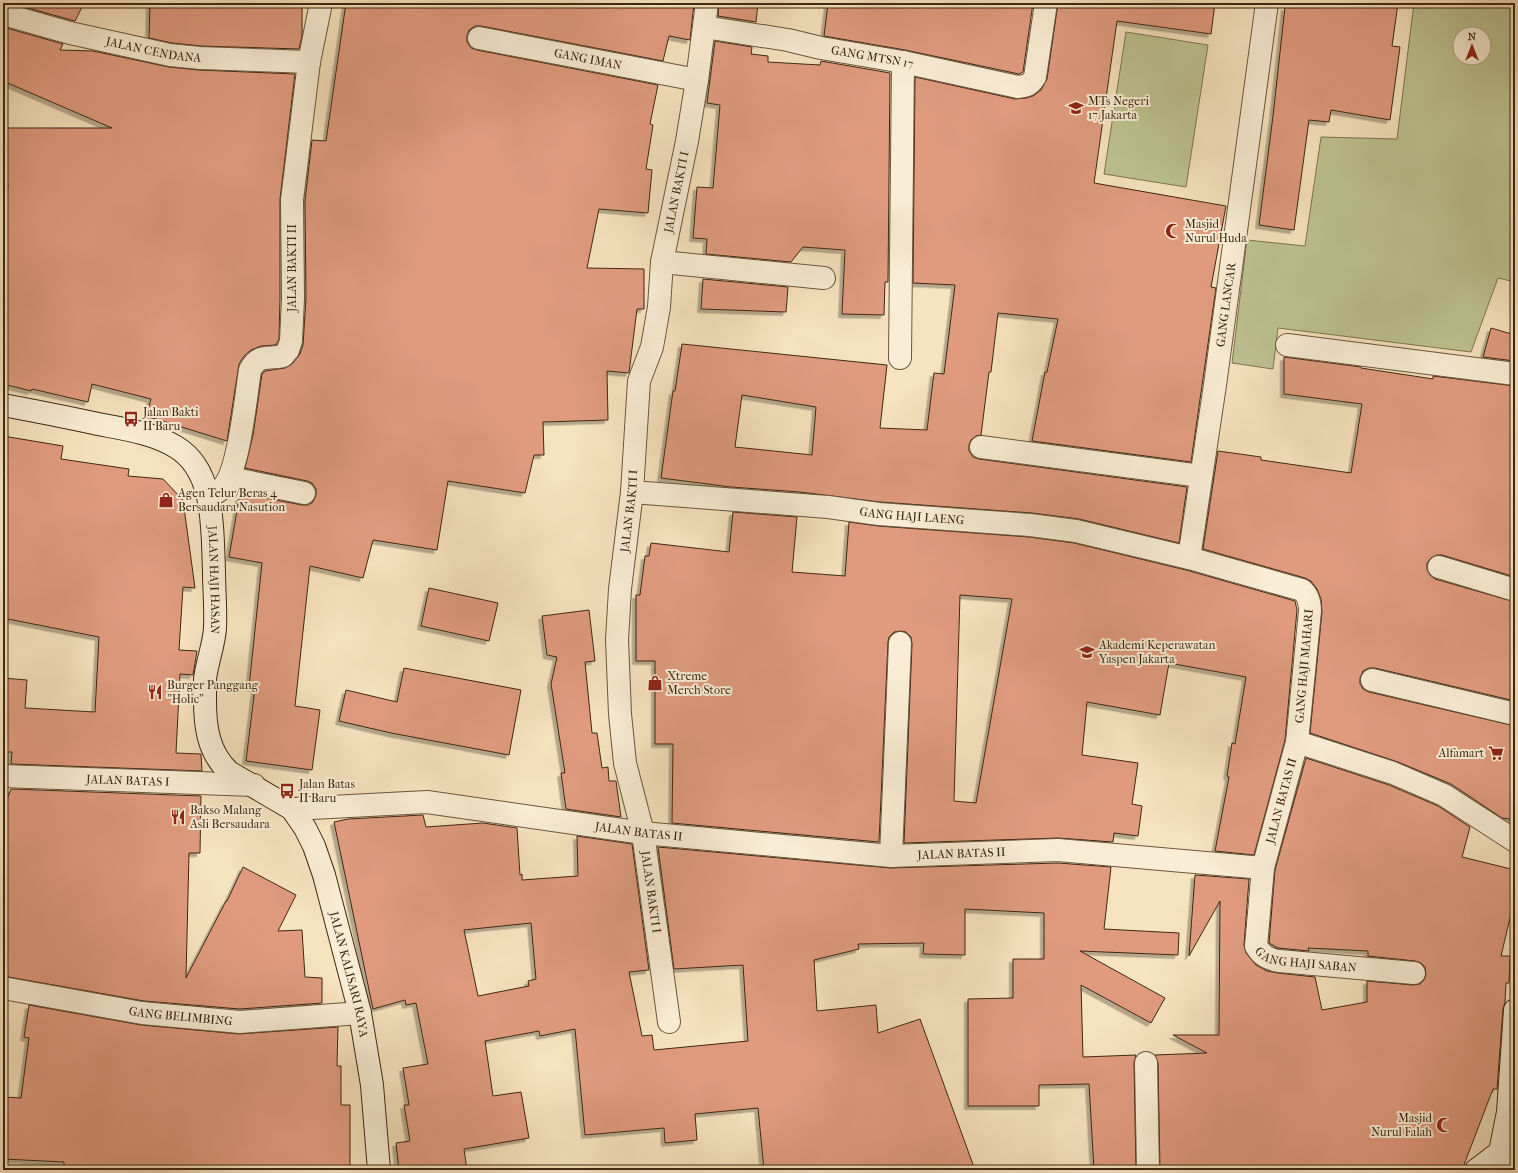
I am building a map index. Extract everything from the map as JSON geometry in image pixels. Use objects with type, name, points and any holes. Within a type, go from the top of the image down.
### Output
[{"type":"street","name":"JALAN BAKTI II","points":[[209,496],[222,488],[230,478],[238,452],[250,370],[254,362],[260,358],[283,356],[288,350],[291,341],[293,298],[292,200],[308,62],[321,3]]},
{"type":"street","name":"JALAN BAKTI I","points":[[669,1022],[643,833],[626,763],[620,714],[617,640],[620,589],[632,492],[639,381],[652,348],[659,307],[662,262],[678,188],[697,80],[707,3]]},
{"type":"street","name":"GANG MTSN 17","points":[[704,27],[788,40],[821,48],[903,62],[1018,87],[1026,86],[1031,83],[1035,77],[1046,3]]},
{"type":"street","name":"GANG LANCAR","points":[[1189,558],[1215,385],[1267,3]]},
{"type":"street","name":"JALAN CENDANA","points":[[3,14],[70,33],[170,55],[200,58],[308,62]]},
{"type":"street","name":"GANG IMAN","points":[[479,38],[697,80]]},
{"type":"street","points":[[900,358],[903,62]]},
{"type":"street","points":[[662,262],[824,278]]},
{"type":"street","points":[[1287,345],[1515,374]]},
{"type":"street","name":"JALAN HAJI HASAN","points":[[3,405],[122,428],[160,438],[175,446],[192,459],[209,496],[212,523],[215,629],[205,679],[206,728],[214,753],[221,764],[229,772],[273,798]]},
{"type":"street","points":[[981,447],[1201,476]]},
{"type":"street","points":[[230,478],[304,493]]},
{"type":"street","name":"GANG HAJI LAENG","points":[[632,492],[828,507],[879,514],[1076,530],[1189,558]]},
{"type":"street","name":"GANG HAJI MAHARI","points":[[1189,558],[1302,590],[1307,594],[1310,602],[1310,612],[1297,742]]},
{"type":"street","points":[[1439,567],[1515,590]]},
{"type":"street","points":[[891,856],[900,643]]},
{"type":"street","points":[[1372,680],[1515,714]]},
{"type":"street","name":"JALAN BATAS II","points":[[292,809],[427,802],[643,833],[891,856],[1058,850],[1264,868],[1297,742],[1393,773],[1444,794],[1515,841]]},
{"type":"street","name":"JALAN BATAS I","points":[[3,776],[254,786]]},
{"type":"street","name":"JALAN KALISARI RAYA","points":[[273,798],[292,809],[306,828],[324,875],[360,1013],[372,1085],[380,1170]]},
{"type":"street","name":"GANG HAJI SABAN","points":[[1264,868],[1256,946],[1260,954],[1268,959],[1279,962],[1414,972]]},
{"type":"street","name":"GANG BELIMBING","points":[[3,988],[142,1013],[240,1022],[360,1013]]},
{"type":"street","points":[[1497,1161],[1508,1112],[1515,1010]]},
{"type":"street","points":[[1146,1063],[1148,1170]]},
{"type":"green space","points":[[1414,3],[1515,3],[1515,282],[1498,278],[1471,352],[1278,328],[1273,369],[1232,363],[1247,240],[1305,246],[1321,137],[1397,139]]},
{"type":"green space","points":[[1126,32],[1208,45],[1186,187],[1104,174]]},
{"type":"building","points":[[10,3],[84,3],[75,21]]},
{"type":"building","points":[[150,3],[302,3],[302,36],[299,49],[201,46],[172,43],[149,38]]},
{"type":"building","points":[[346,3],[694,3],[690,40],[669,36],[663,61],[481,26],[475,26],[469,30],[467,42],[471,48],[477,50],[658,85],[650,124],[653,125],[646,169],[652,170],[648,213],[599,209],[587,268],[644,269],[644,309],[637,309],[629,373],[607,371],[608,420],[543,422],[544,455],[534,455],[525,493],[448,481],[437,550],[373,540],[363,578],[310,566],[295,706],[320,710],[312,770],[246,761],[255,688],[249,687],[262,563],[229,557],[240,493],[302,505],[308,505],[313,502],[316,495],[316,489],[312,483],[307,481],[245,468],[253,435],[262,374],[265,371],[285,368],[292,364],[300,354],[303,345],[306,298],[305,201],[312,140],[326,141]]},
{"type":"building","points":[[719,3],[758,3],[756,22],[718,16]]},
{"type":"building","points":[[828,3],[1033,3],[1023,72],[1019,74],[905,50],[824,36]]},
{"type":"building","points":[[1058,3],[1215,3],[1211,34],[1117,21],[1094,183],[1226,206],[1211,287],[1216,288],[1191,462],[1032,441],[1045,372],[1047,372],[1058,319],[998,313],[991,372],[989,372],[981,435],[976,436],[971,440],[969,445],[969,451],[973,457],[979,459],[1187,487],[1179,543],[1079,519],[1032,513],[880,502],[800,492],[731,487],[661,478],[673,391],[675,391],[682,344],[887,365],[880,428],[927,430],[934,373],[944,374],[955,285],[913,283],[915,77],[1015,99],[1033,96],[1041,90],[1047,79]],"holes":[[[742,395],[816,407],[812,455],[735,447]]]},
{"type":"building","points":[[1291,3],[1398,3],[1392,46],[1400,47],[1390,120],[1331,110],[1329,122],[1309,120],[1294,230],[1259,225],[1285,7],[1290,8]]},
{"type":"building","points":[[3,27],[63,44],[60,50],[93,51],[169,67],[199,70],[295,74],[280,199],[279,339],[276,345],[261,346],[251,350],[244,356],[239,364],[227,441],[146,416],[151,399],[92,384],[88,402],[3,384],[3,257],[8,184],[3,184],[3,128],[112,128],[3,81]]},
{"type":"building","points":[[715,41],[752,47],[751,54],[768,56],[768,62],[820,65],[821,61],[890,73],[888,282],[885,282],[884,315],[842,314],[845,250],[803,247],[791,262],[706,254],[707,239],[693,238],[697,187],[713,188],[720,105],[707,103]]},
{"type":"building","points":[[703,279],[788,287],[786,312],[701,309]]},
{"type":"building","points":[[1491,328],[1515,335],[1515,361],[1483,357]]},
{"type":"building","points":[[1284,357],[1361,367],[1433,379],[1433,376],[1515,386],[1515,577],[1442,555],[1437,555],[1431,558],[1427,563],[1427,569],[1430,575],[1435,579],[1515,602],[1515,701],[1375,668],[1369,668],[1363,671],[1360,678],[1360,684],[1363,689],[1369,692],[1515,726],[1515,820],[1502,818],[1451,784],[1398,762],[1310,733],[1322,612],[1321,599],[1317,589],[1311,581],[1305,578],[1203,549],[1218,451],[1261,457],[1261,460],[1351,473],[1362,404],[1284,394]]},
{"type":"building","points":[[3,436],[63,446],[61,459],[129,469],[128,476],[163,479],[183,500],[195,588],[183,587],[179,650],[197,651],[193,675],[180,674],[176,753],[201,754],[202,771],[11,764],[12,752],[3,752],[3,678],[27,680],[25,708],[95,712],[99,637],[3,618]]},
{"type":"building","points":[[733,512],[797,517],[792,572],[845,576],[849,522],[878,526],[1029,537],[1074,543],[1186,570],[1295,601],[1297,610],[1285,740],[1254,855],[1215,851],[1229,777],[1227,776],[1232,743],[1235,744],[1246,677],[1169,663],[1160,715],[1087,702],[1082,755],[1138,763],[1132,804],[1142,806],[1138,836],[1114,833],[1113,842],[1058,838],[904,843],[912,644],[911,637],[906,632],[901,631],[894,632],[889,637],[888,642],[879,842],[672,823],[673,744],[655,744],[655,661],[636,661],[636,595],[640,595],[645,556],[649,556],[651,543],[729,552]],"holes":[[[960,595],[1012,599],[976,803],[954,801]]]},
{"type":"building","points":[[429,588],[498,603],[489,641],[421,626]]},
{"type":"building","points":[[589,610],[595,661],[585,662],[592,733],[597,733],[602,768],[608,767],[609,781],[616,781],[621,817],[566,809],[561,773],[565,773],[551,684],[557,657],[547,655],[542,616]]},
{"type":"building","points":[[404,668],[521,690],[509,755],[391,733],[339,721],[346,690],[397,702]]},
{"type":"building","points":[[1306,758],[1389,785],[1438,806],[1470,827],[1462,857],[1515,870],[1515,897],[1501,956],[1510,956],[1509,983],[1506,983],[1503,1009],[1497,1089],[1493,1089],[1462,1170],[1160,1170],[1158,1063],[1155,1055],[1207,1053],[1173,1035],[1219,1035],[1220,901],[1189,956],[1195,875],[1249,879],[1244,945],[1246,953],[1256,965],[1267,971],[1315,977],[1322,1010],[1367,1002],[1367,981],[1413,985],[1420,984],[1424,980],[1426,974],[1425,967],[1421,963],[1415,961],[1368,956],[1368,951],[1308,948],[1309,951],[1278,948],[1269,943],[1275,870]]},
{"type":"building","points":[[11,789],[201,796],[200,853],[189,853],[186,978],[227,901],[243,867],[296,895],[278,931],[302,930],[305,977],[322,978],[322,1003],[240,1009],[144,1001],[3,976],[3,810]]},
{"type":"building","points":[[423,815],[426,827],[483,823],[517,828],[520,875],[522,874],[522,880],[578,876],[577,836],[632,844],[649,970],[629,972],[642,1036],[652,1035],[654,1050],[748,1041],[743,965],[674,969],[658,847],[890,868],[1058,863],[1111,867],[1104,929],[1179,933],[1178,955],[1080,951],[1165,998],[1151,1023],[1081,985],[1083,1057],[1136,1055],[1134,1063],[1136,1170],[1094,1170],[1089,1084],[1039,1085],[1039,1106],[968,1106],[968,999],[1013,998],[1013,959],[1044,959],[1044,913],[965,909],[965,955],[923,954],[924,943],[858,944],[859,949],[814,960],[817,1011],[876,1005],[878,1033],[920,1019],[975,1170],[764,1170],[758,1108],[695,1114],[697,1140],[665,1143],[664,1128],[585,1135],[575,1029],[540,1036],[539,1031],[485,1041],[493,1096],[521,1092],[529,1138],[464,1149],[467,1170],[399,1170],[396,1143],[410,1141],[404,1105],[409,1105],[403,1068],[428,1064],[416,1003],[406,1005],[405,1000],[373,1009],[334,822],[348,819]],"holes":[[[531,923],[536,979],[528,981],[529,986],[478,996],[464,930]]]},
{"type":"building","points":[[29,1005],[141,1025],[239,1034],[338,1027],[337,1066],[341,1066],[341,1105],[350,1105],[350,1170],[64,1169],[64,1162],[3,1159],[3,1097],[21,1098],[29,1038],[24,1037]]},
{"type":"place","name":"MTs Negeri 17 Jakarta","points":[[1076,108]]},
{"type":"place","name":"Masjid Nurul Huda","points":[[1173,231]]},
{"type":"place","name":"Jalan Bakti II Baru","points":[[131,419]]},
{"type":"place","name":"Agen Telur/Beras 4 Bersaudara Nasution","points":[[166,500]]},
{"type":"place","name":"Akademi Keperawatan Yaspen Jakarta","points":[[1087,652]]},
{"type":"place","name":"Xtreme Merch Store","points":[[655,683]]},
{"type":"place","name":"Burger Panggang \"Holic\"","points":[[155,692]]},
{"type":"place","name":"Alfamart","points":[[1496,753]]},
{"type":"place","name":"Jalan Batas II Baru","points":[[287,791]]},
{"type":"place","name":"Bakso Malang Asli Bersaudara","points":[[178,817]]},
{"type":"place","name":"Masjid Nurul Falah","points":[[1444,1125]]}]
